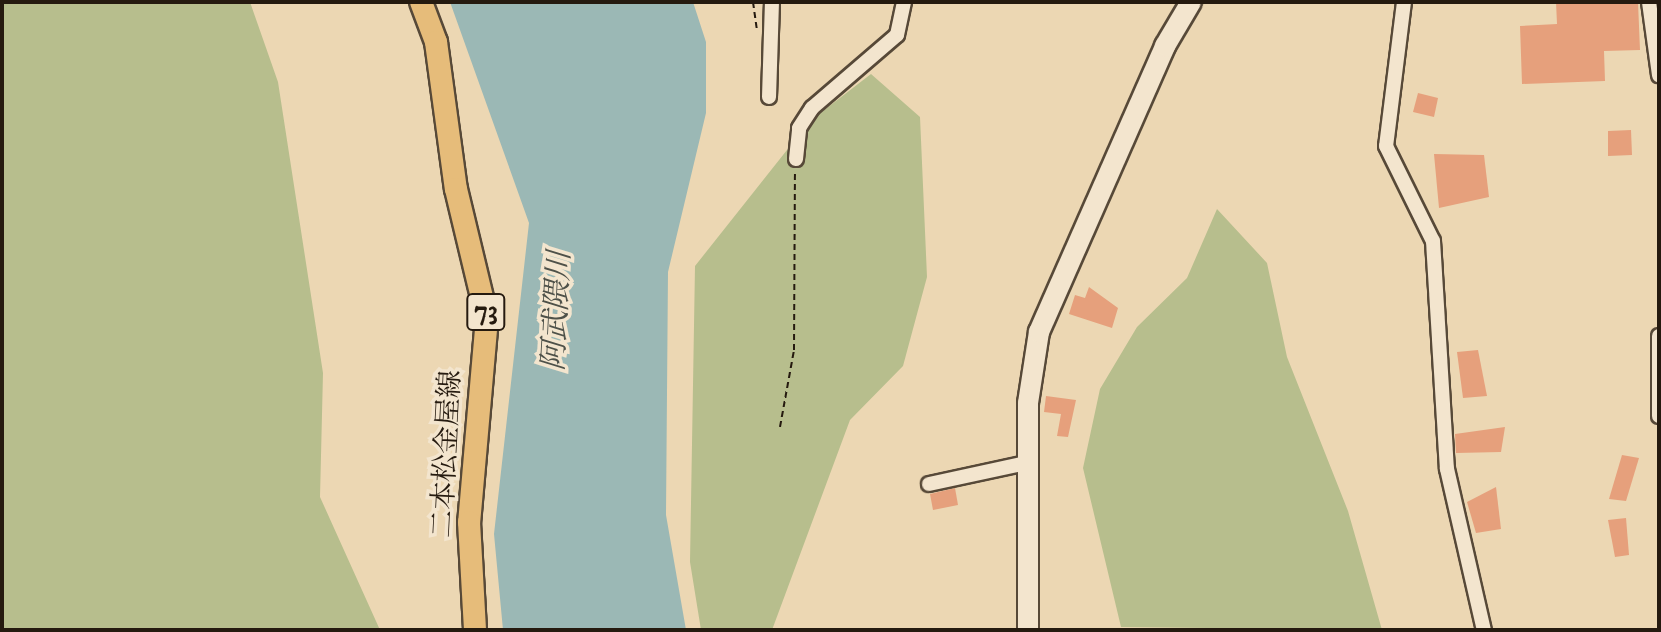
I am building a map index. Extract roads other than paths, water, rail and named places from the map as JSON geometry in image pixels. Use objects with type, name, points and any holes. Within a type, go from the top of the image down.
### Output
[{"type":"main road","name":"二本松金屋線","points":[[421,2],[439,55],[456,189],[487,318],[469,510],[475,630]]},
{"type":"street","points":[[769,97],[772,2]]},
{"type":"street","points":[[796,159],[799,128],[812,108],[897,35],[904,2]]},
{"type":"street","points":[[1028,630],[1026,463],[1039,332],[1165,46],[1191,2]]},
{"type":"street","points":[[1404,2],[1386,146],[1433,241],[1447,469],[1484,630]]},
{"type":"street","points":[[1649,2],[1659,75]]},
{"type":"street","points":[[1659,336],[1659,416]]},
{"type":"street","points":[[929,484],[1026,463]]},
{"type":"water","name":"阿武隈川","points":[[450,2],[693,2],[706,42],[706,113],[668,272],[666,515],[686,630],[503,630],[494,534],[529,223]]}]
